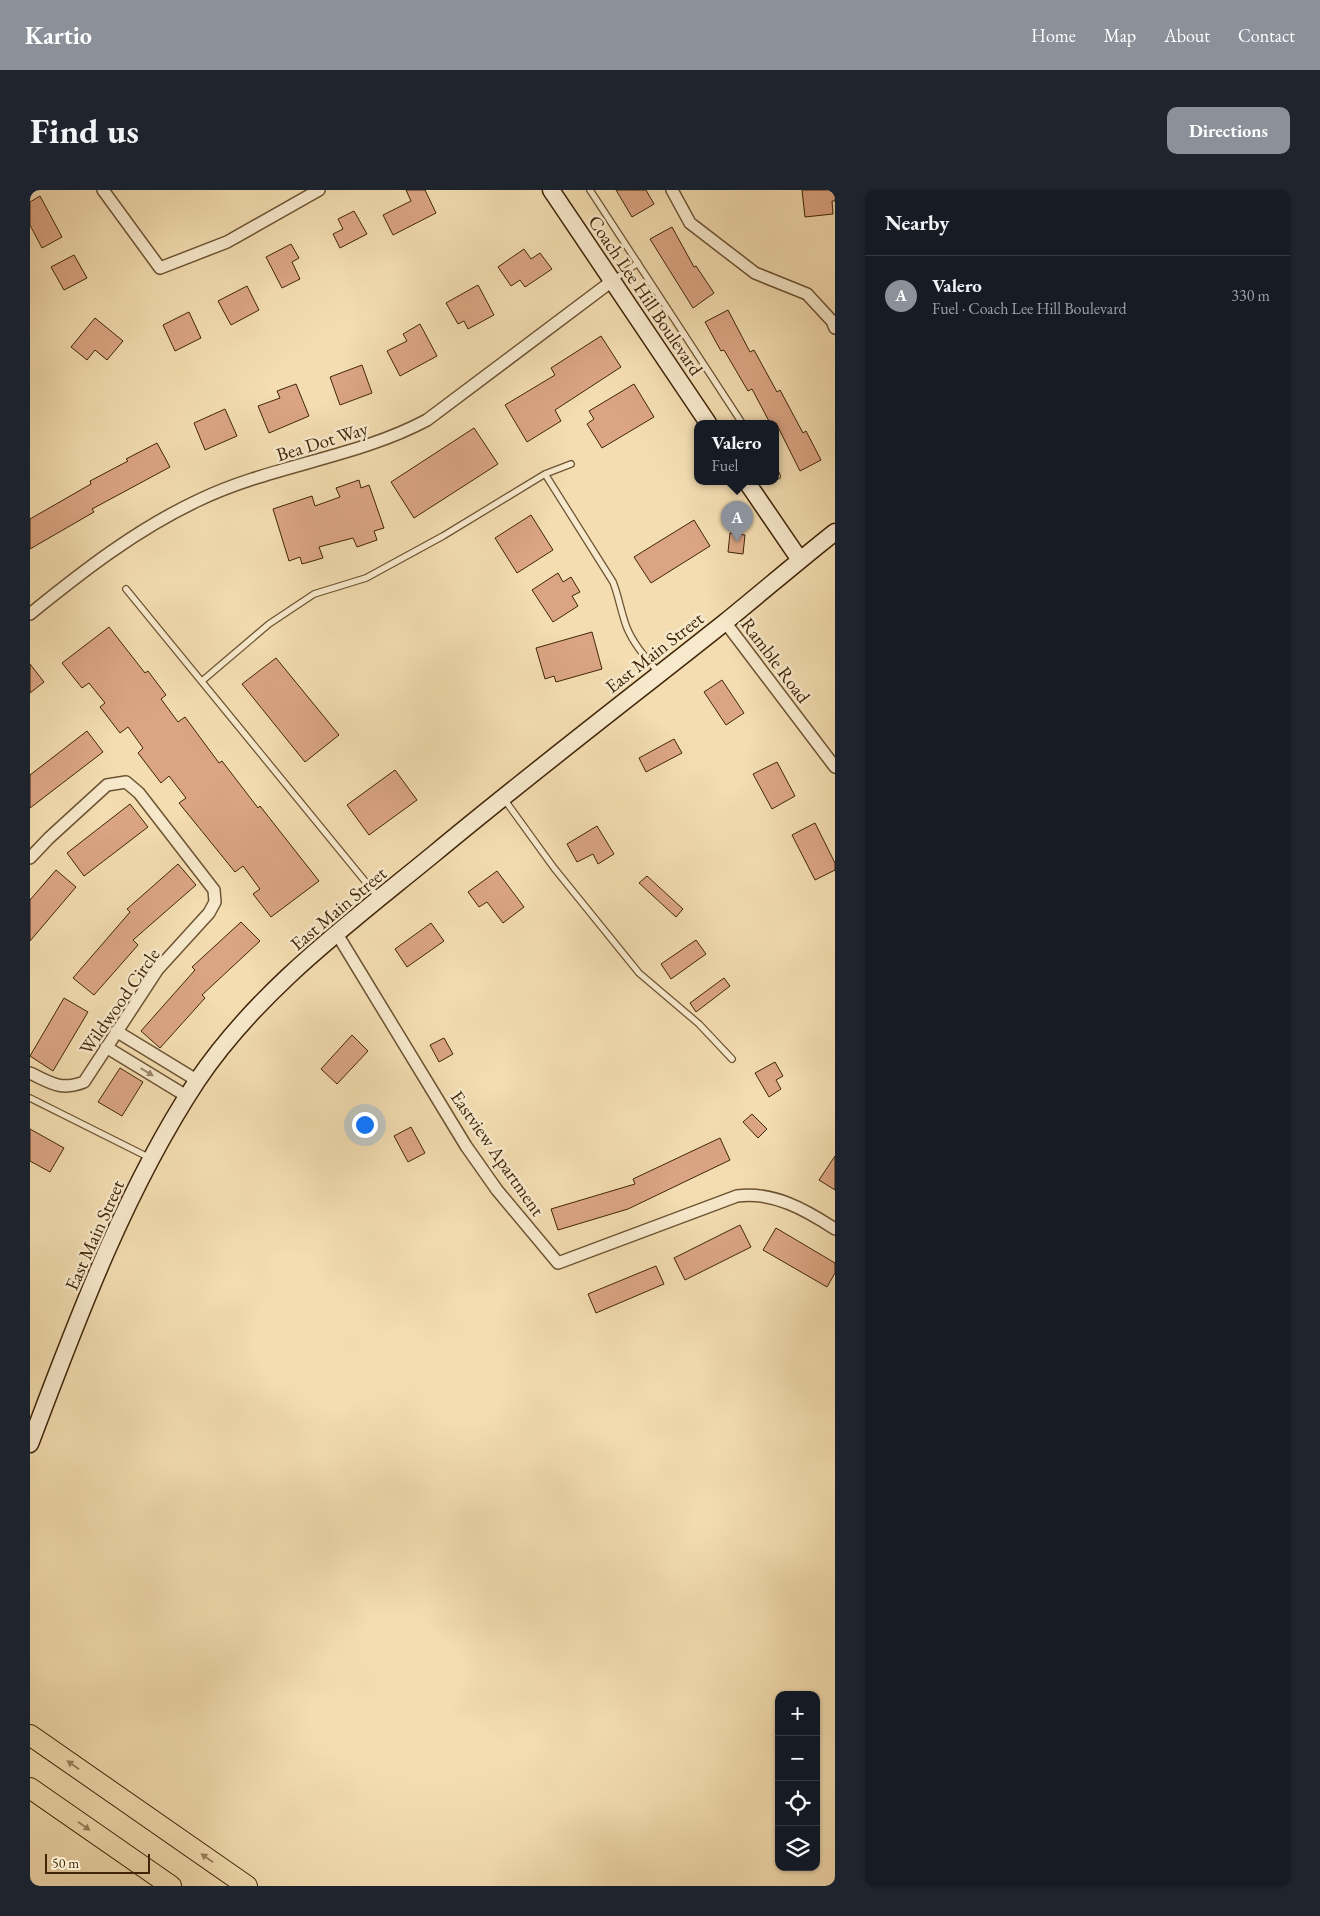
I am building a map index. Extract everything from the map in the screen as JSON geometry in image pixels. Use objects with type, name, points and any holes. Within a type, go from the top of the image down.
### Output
[{"type":"highway","points":[[30,1735],[246,1886]]},
{"type":"highway","points":[[30,1788],[171,1886]]},
{"type":"main road","name":"Coach Lee Hill Boulevard","points":[[551,190],[706,420]]},
{"type":"main road","points":[[749,485],[800,560]]},
{"type":"main road","name":"East Main Street","points":[[30,1444],[114,1233],[152,1159],[188,1097],[225,1044],[262,1003],[337,934],[503,797],[725,622],[835,532]]},
{"type":"street","points":[[103,190],[160,268],[227,242],[319,190]]},
{"type":"street","points":[[672,190],[690,223],[755,274],[807,294],[832,321],[835,328]]},
{"type":"street","name":"Bea Dot Way","points":[[30,614],[73,579],[136,534],[200,499],[400,435],[427,420],[612,281]]},
{"type":"street","name":"Ramble Road","points":[[725,622],[835,767]]},
{"type":"street","name":"Wildwood Circle","points":[[30,858],[49,838],[108,785],[126,782],[139,793],[214,890],[215,902],[209,914],[158,969],[84,1082],[70,1087],[56,1086],[30,1073]]},
{"type":"street","name":"Eastview Apartment","points":[[337,934],[466,1146],[498,1190],[558,1263],[737,1196],[755,1193],[782,1200],[835,1229]]},
{"type":"street","points":[[116,1031],[198,1081]]},
{"type":"street","points":[[106,1047],[188,1097]]},
{"type":"lane","points":[[590,190],[740,420]]},
{"type":"lane","points":[[612,281],[638,263]]},
{"type":"lane","points":[[202,681],[269,624],[314,594],[366,578],[443,536],[546,474],[571,464]]},
{"type":"lane","points":[[546,474],[613,582],[621,602],[627,627],[639,648],[659,673]]},
{"type":"lane","points":[[126,589],[380,899]]},
{"type":"lane","points":[[503,797],[554,868],[639,973],[699,1024],[732,1059]]},
{"type":"lane","points":[[30,1098],[152,1159]]},
{"type":"building","points":[[406,190],[425,190],[436,213],[393,235],[383,215],[411,201]]},
{"type":"building","points":[[616,190],[646,190],[654,204],[632,217]]},
{"type":"building","points":[[802,190],[835,190],[835,201],[832,201],[833,214],[805,217]]},
{"type":"building","points":[[40,196],[62,237],[42,248],[30,225],[30,202]]},
{"type":"building","points":[[354,211],[367,234],[340,248],[333,234],[343,229],[338,219]]},
{"type":"building","points":[[672,227],[694,267],[696,266],[714,293],[693,308],[650,239]]},
{"type":"building","points":[[291,244],[299,258],[292,262],[300,279],[282,288],[266,257]]},
{"type":"building","points":[[524,249],[531,259],[540,253],[552,269],[525,287],[520,280],[511,286],[498,267]]},
{"type":"building","points":[[74,255],[87,278],[64,290],[51,267]]},
{"type":"building","points":[[478,285],[494,315],[468,329],[464,321],[458,324],[446,303]]},
{"type":"building","points":[[247,286],[259,310],[231,325],[218,301]]},
{"type":"building","points":[[728,310],[750,352],[754,350],[777,392],[780,390],[803,433],[806,431],[821,460],[800,471],[779,429],[779,420],[768,420],[752,389],[748,391],[724,350],[721,351],[705,322]]},
{"type":"building","points":[[189,312],[201,338],[175,351],[163,325]]},
{"type":"building","points":[[95,318],[123,341],[107,360],[95,350],[87,360],[71,347]]},
{"type":"building","points":[[420,324],[437,356],[400,376],[387,351],[407,341],[403,334]]},
{"type":"building","points":[[601,336],[621,367],[555,410],[561,421],[527,442],[505,405],[555,375],[551,368]]},
{"type":"building","points":[[362,365],[372,393],[340,405],[330,377]]},
{"type":"building","points":[[296,384],[309,416],[269,433],[258,406],[280,398],[277,391]]},
{"type":"building","points":[[634,384],[654,417],[602,448],[587,424],[594,419],[589,411]]},
{"type":"building","points":[[225,409],[237,436],[205,450],[194,423]]},
{"type":"building","points":[[474,428],[498,464],[414,518],[391,482]]},
{"type":"building","points":[[157,443],[170,467],[92,509],[94,512],[30,549],[30,519],[91,484],[90,481],[128,461],[126,459]]},
{"type":"building","points":[[359,480],[361,488],[369,485],[384,528],[374,531],[377,540],[357,547],[353,538],[319,547],[323,558],[302,564],[300,557],[289,561],[273,509],[312,496],[315,506],[340,497],[336,488]]},
{"type":"building","points":[[531,515],[553,550],[517,573],[495,538]]},
{"type":"building","points":[[694,520],[710,546],[651,583],[634,557]]},
{"type":"building","points":[[730,533],[745,535],[743,554],[728,552]]},
{"type":"building","points":[[558,573],[563,582],[571,577],[580,592],[572,596],[578,606],[553,622],[532,590]]},
{"type":"building","points":[[109,627],[145,673],[148,671],[166,695],[161,699],[178,722],[185,717],[219,763],[222,761],[258,808],[260,806],[319,881],[271,917],[253,894],[260,889],[243,866],[235,872],[179,803],[186,798],[169,776],[161,783],[138,753],[143,748],[128,727],[120,733],[100,707],[105,703],[89,683],[82,688],[62,663]]},
{"type":"building","points":[[592,632],[602,669],[556,682],[554,676],[545,679],[536,648]]},
{"type":"building","points":[[276,658],[339,735],[305,762],[242,684]]},
{"type":"building","points":[[30,664],[44,682],[30,693]]},
{"type":"building","points":[[722,680],[744,713],[726,725],[704,692]]},
{"type":"building","points":[[87,731],[103,752],[30,808],[30,775]]},
{"type":"building","points":[[674,739],[682,753],[646,772],[639,758]]},
{"type":"building","points":[[777,762],[795,796],[772,809],[753,774]]},
{"type":"building","points":[[395,770],[417,800],[369,835],[347,805]]},
{"type":"building","points":[[130,804],[148,827],[84,876],[67,853]]},
{"type":"building","points":[[815,823],[835,863],[835,870],[815,880],[792,835]]},
{"type":"building","points":[[597,826],[614,854],[598,864],[593,854],[577,862],[567,844]]},
{"type":"building","points":[[178,864],[196,885],[133,940],[138,945],[94,995],[73,978],[130,912],[127,909]]},
{"type":"building","points":[[56,870],[76,887],[30,941],[30,900]]},
{"type":"building","points":[[497,871],[524,907],[503,923],[487,902],[479,907],[468,892]]},
{"type":"building","points":[[647,876],[683,909],[676,917],[639,883]]},
{"type":"building","points":[[241,922],[260,941],[202,995],[205,998],[160,1048],[141,1031],[195,970],[192,967]]},
{"type":"building","points":[[431,923],[444,941],[407,967],[395,949]]},
{"type":"building","points":[[696,940],[706,954],[671,979],[661,964]]},
{"type":"building","points":[[724,978],[730,986],[696,1012],[690,1003]]},
{"type":"building","points":[[64,998],[88,1012],[53,1071],[30,1056]]},
{"type":"building","points":[[352,1035],[368,1051],[337,1084],[321,1069]]},
{"type":"building","points":[[444,1038],[453,1054],[439,1062],[430,1045]]},
{"type":"building","points":[[775,1062],[783,1076],[776,1080],[781,1089],[769,1097],[755,1073]]},
{"type":"building","points":[[120,1068],[143,1082],[122,1116],[98,1102]]},
{"type":"building","points":[[752,1114],[767,1129],[758,1138],[743,1122]]},
{"type":"building","points":[[411,1127],[425,1153],[408,1162],[394,1136]]},
{"type":"building","points":[[30,1129],[64,1148],[50,1172],[30,1161]]},
{"type":"building","points":[[720,1138],[730,1160],[628,1209],[558,1230],[551,1209],[635,1184],[633,1179]]},
{"type":"building","points":[[835,1156],[835,1190],[819,1180]]},
{"type":"building","points":[[740,1225],[751,1247],[685,1280],[674,1258]]},
{"type":"building","points":[[776,1228],[835,1263],[835,1273],[827,1287],[763,1250]]},
{"type":"building","points":[[656,1266],[664,1284],[596,1313],[588,1294]]},
{"type":"place","name":"Valero","points":[[737,542]]}]
